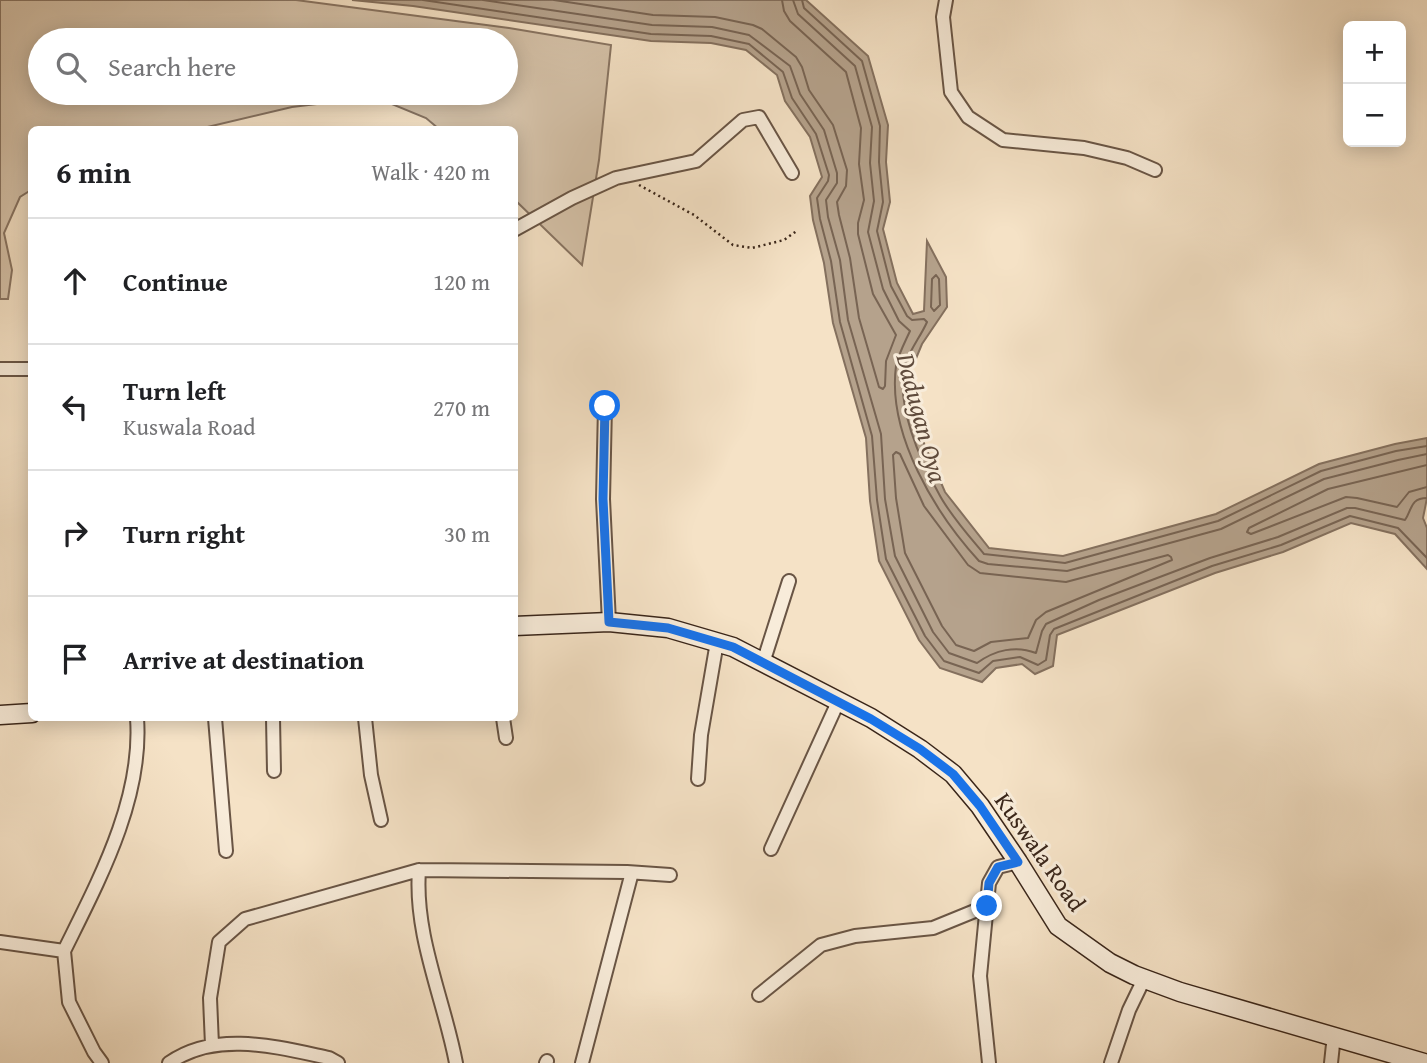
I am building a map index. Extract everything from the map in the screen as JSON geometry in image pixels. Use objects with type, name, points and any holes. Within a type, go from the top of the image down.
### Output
[{"type":"street","points":[[946,0],[943,17],[951,92],[968,117],[1003,140],[1084,148],[1126,158],[1155,170]]},
{"type":"street","points":[[518,228],[572,198],[616,178],[696,161],[743,120],[759,117],[792,173]]},
{"type":"street","points":[[0,369],[28,369]]},
{"type":"street","points":[[605,406],[603,499],[609,622]]},
{"type":"street","points":[[763,663],[789,580]]},
{"type":"street","name":"Kuswala Road","points":[[518,626],[609,622],[668,628],[733,647],[871,719],[920,749],[953,774],[980,806],[1058,926],[1099,957],[1144,979],[1180,992],[1424,1063]]},
{"type":"street","points":[[698,779],[701,735],[717,642]]},
{"type":"street","points":[[771,849],[838,702]]},
{"type":"street","points":[[0,715],[28,713]]},
{"type":"street","points":[[102,1063],[69,1002],[64,951],[109,859],[134,774],[137,721]]},
{"type":"street","points":[[215,721],[226,851]]},
{"type":"street","points":[[272,721],[274,771]]},
{"type":"street","points":[[365,721],[371,775],[381,820]]},
{"type":"street","points":[[503,721],[506,738]]},
{"type":"street","points":[[989,1063],[980,976],[989,883],[998,867],[1018,862]]},
{"type":"street","points":[[419,870],[417,895],[427,948],[456,1063]]},
{"type":"street","points":[[212,1045],[210,998],[219,942],[245,919],[419,870],[627,872],[670,875]]},
{"type":"street","points":[[582,1063],[631,876],[627,872]]},
{"type":"street","points":[[759,995],[821,945],[855,936],[933,928],[987,906]]},
{"type":"street","points":[[0,942],[64,951]]},
{"type":"street","points":[[1111,1063],[1129,1010],[1144,979]]},
{"type":"street","points":[[1331,1063],[1334,1035]]},
{"type":"street","points":[[169,1063],[183,1053],[212,1045],[261,1044],[329,1058],[338,1063]]},
{"type":"path","points":[[639,185],[694,215],[733,246],[752,248],[784,240],[798,230]]},
{"type":"shaded area","points":[[0,0],[296,0],[509,28],[28,28],[28,105],[309,105],[212,126],[28,126],[28,192],[20,197],[4,233],[12,270],[8,299],[0,299]]},
{"type":"shaded area","points":[[518,30],[611,45],[599,160],[582,265],[518,203],[518,126],[435,126],[426,118],[394,105],[518,105]]},
{"type":"water","points":[[352,0],[806,0],[868,56],[888,125],[886,162],[890,202],[883,229],[897,283],[913,314],[924,311],[927,241],[946,277],[947,307],[922,344],[912,368],[916,425],[945,492],[989,548],[1063,556],[1216,514],[1319,464],[1427,438],[1427,498],[1423,518],[1427,528],[1427,569],[1395,534],[1351,523],[1283,552],[1215,573],[1057,635],[1053,666],[1035,674],[1022,664],[996,668],[982,682],[940,668],[919,640],[879,561],[870,501],[866,438],[833,323],[824,263],[813,220],[810,196],[822,177],[810,137],[785,101],[777,75],[746,50],[711,43],[651,41],[413,6]]},
{"type":"route","points":[[605,406],[603,499],[609,622],[668,628],[733,647],[871,719],[920,749],[953,774],[980,806],[1018,862],[998,867],[989,883],[987,906]]},
{"type":"water label","name":"Dadugan Oya","points":[[922,418]]}]
